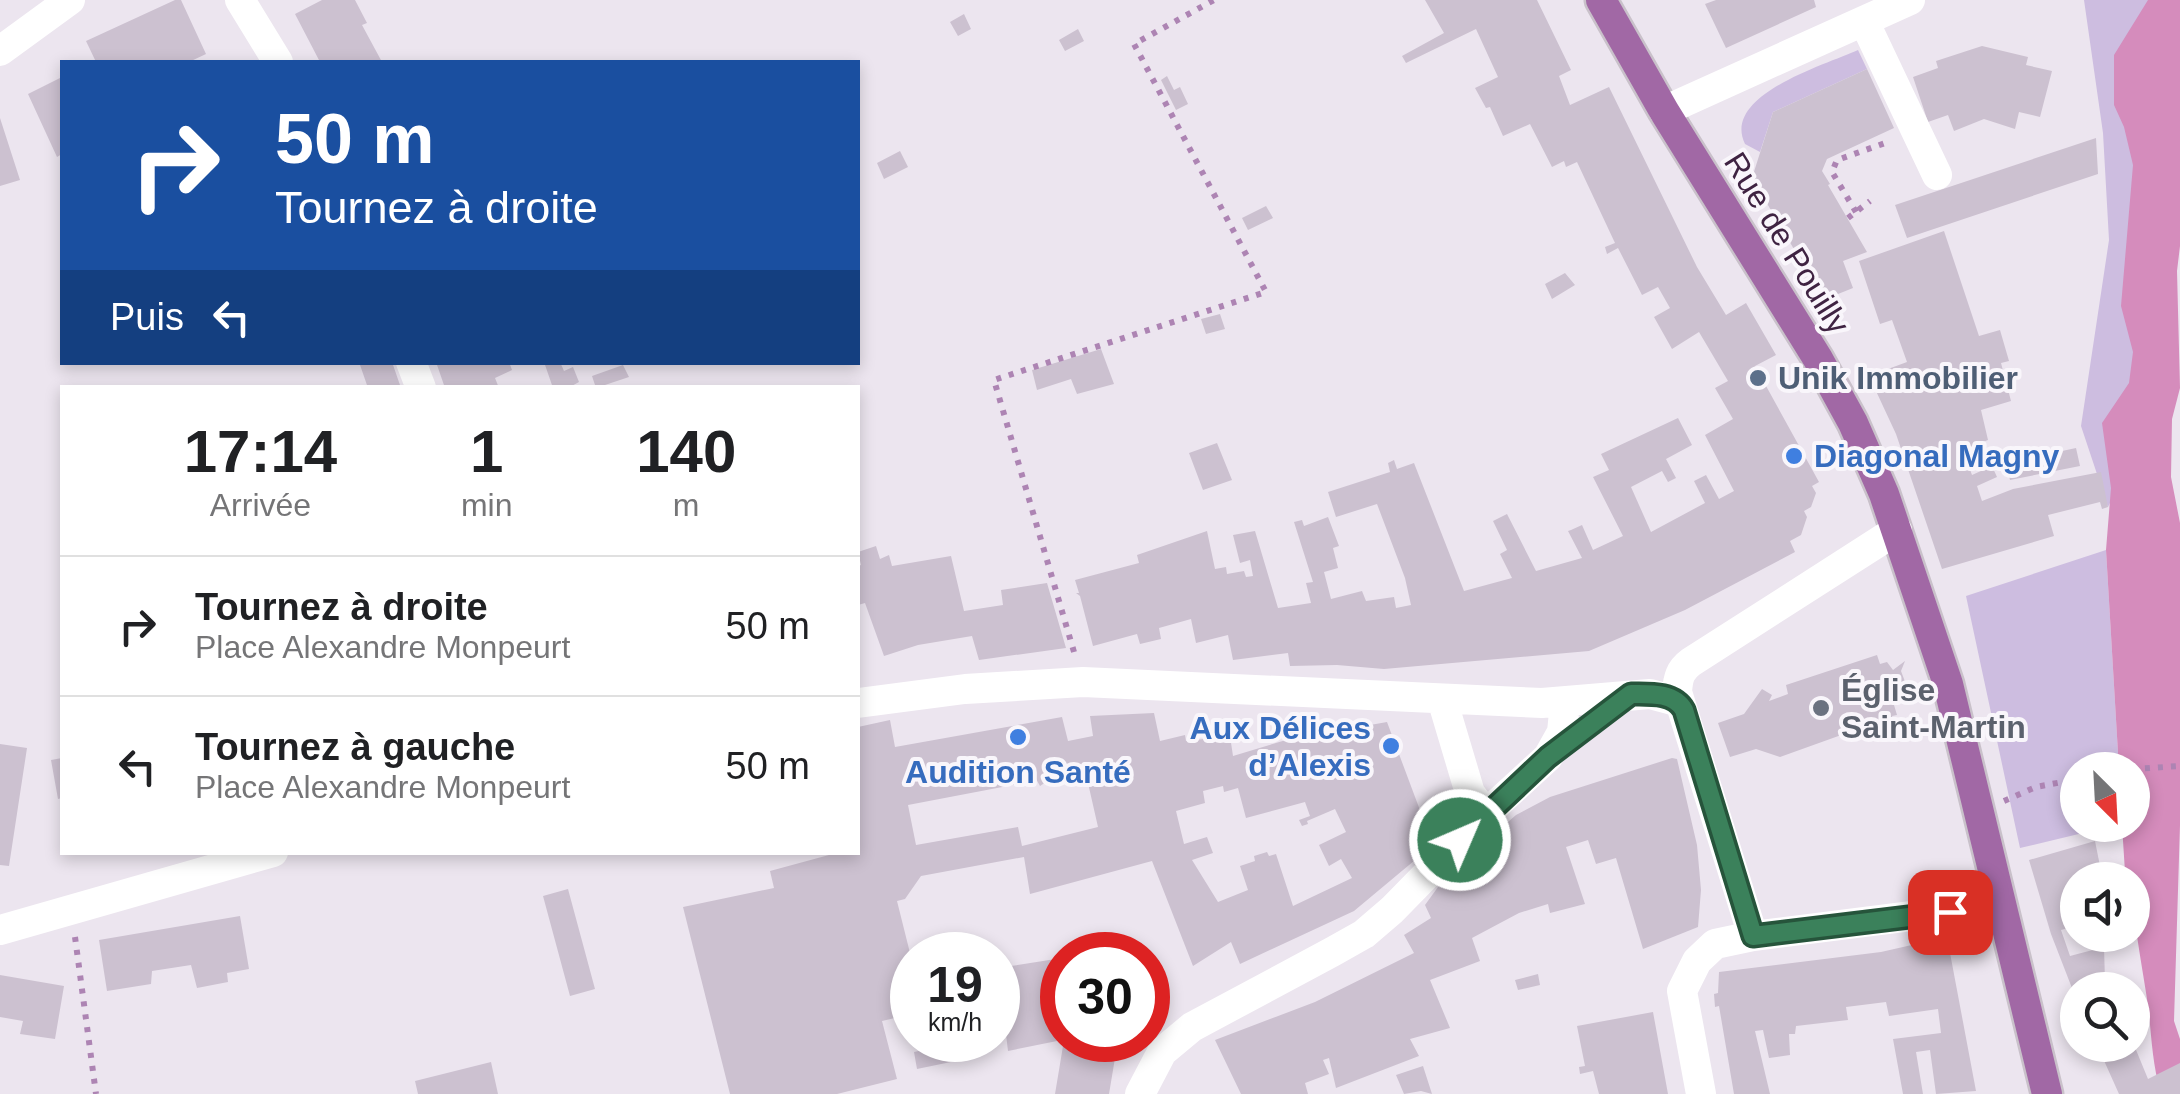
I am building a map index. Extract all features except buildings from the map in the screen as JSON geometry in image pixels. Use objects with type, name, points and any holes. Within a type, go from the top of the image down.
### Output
[{"type":"main road","name":"Rue de Pouilly","points":[[1601,0],[1664,111],[1818,359],[1853,424],[1898,530],[1948,684],[2047,1094]]},
{"type":"street","points":[[0,51],[70,0]]},
{"type":"street","points":[[240,0],[277,60]]},
{"type":"street","points":[[1664,111],[1910,0]]},
{"type":"street","points":[[1864,21],[1937,174]]},
{"type":"street","points":[[1140,1094],[1151,1069],[1173,1041],[1364,934],[1548,757],[1631,694],[1682,669],[1898,530]]},
{"type":"street","points":[[1682,669],[1677,684],[1680,702],[1753,936]]},
{"type":"street","points":[[860,703],[965,689],[1083,682],[1566,702],[1631,694],[1668,697],[1680,702]]},
{"type":"street","points":[[1442,699],[1470,793],[1486,814]]},
{"type":"street","points":[[1548,757],[1566,721],[1566,702]]},
{"type":"street","points":[[0,930],[262,855]]},
{"type":"street","points":[[1702,1094],[1682,991],[1696,961],[1715,944],[1998,902]]},
{"type":"path","points":[[1083,682],[994,380],[1266,292],[1134,44],[1214,0]]},
{"type":"path","points":[[1856,212],[1832,172],[1837,160],[1917,132]]},
{"type":"path","points":[[1848,218],[1870,201]]},
{"type":"path","points":[[2150,767],[2180,766]]},
{"type":"path","points":[[1979,807],[2060,782]]},
{"type":"path","points":[[68,910],[76,942],[96,1094]]},
{"type":"shaded area","points":[[2084,0],[2180,0],[2122,478],[2108,507],[2081,426],[2109,240],[2103,133]]},
{"type":"shaded area","points":[[2148,0],[2180,0],[2180,388],[2172,419],[2171,477],[2180,523],[2180,825],[2174,1021],[2180,1039],[2180,1094],[2161,1094],[2153,1058],[2150,972],[2143,972],[2140,952],[2150,952],[2150,862],[2124,862],[2123,842],[2150,842],[2150,752],[2118,752],[2106,550],[2111,488],[2102,423],[2129,383],[2133,352],[2121,306],[2133,165],[2114,105],[2114,55]]},
{"type":"shaded area","points":[[1858,50],[1867,69],[1773,112],[1760,152],[1745,144],[1742,127],[1748,111],[1762,97],[1801,73]]},
{"type":"shaded area","points":[[2106,550],[2118,752],[2060,752],[2060,838],[2020,848],[1966,596]]},
{"type":"place","name":"Unik Immobilier","points":[[1758,378]]},
{"type":"place","name":"Diagonal Magny","points":[[1794,456]]},
{"type":"place","name":"Église Saint-Martin","points":[[1821,708]]},
{"type":"place","name":"Audition Santé","points":[[1018,737]]},
{"type":"place","name":"Aux Délices d’Alexis","points":[[1391,746]]},
{"type":"route","points":[[1460,840],[1548,757],[1631,694],[1650,694],[1680,702],[1684,710],[1753,936],[1950,912]]}]
